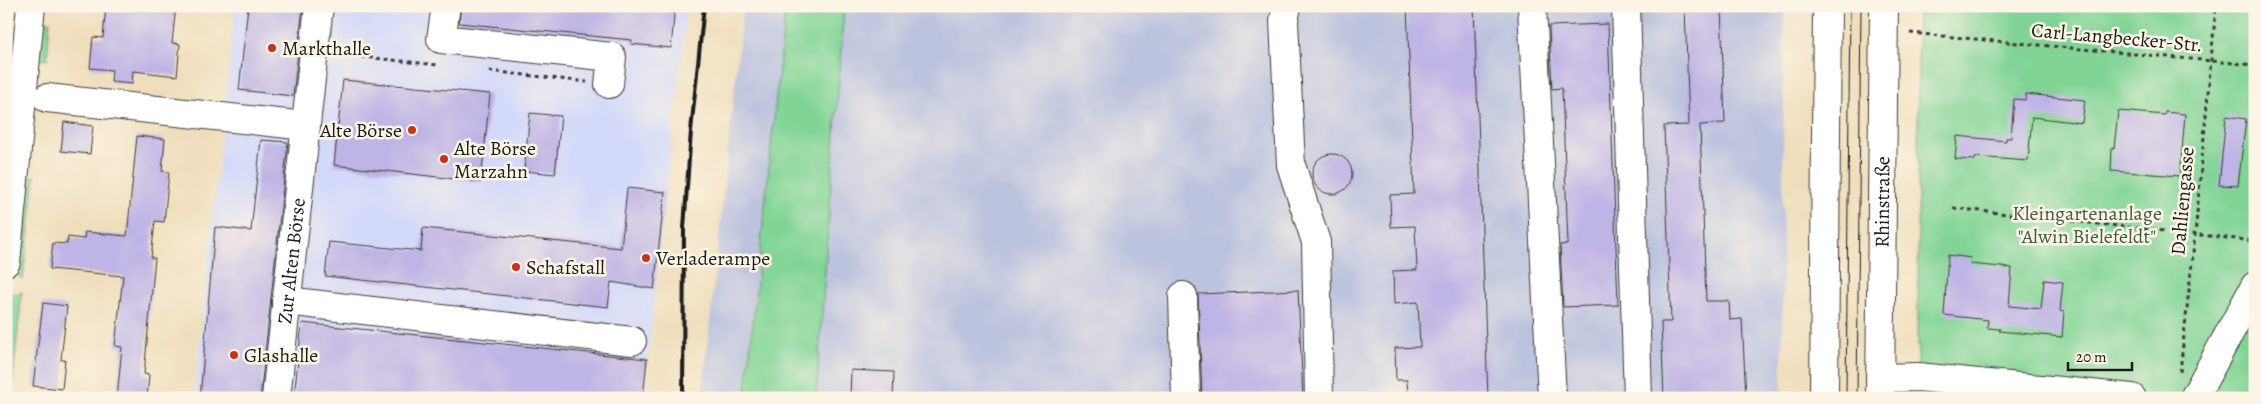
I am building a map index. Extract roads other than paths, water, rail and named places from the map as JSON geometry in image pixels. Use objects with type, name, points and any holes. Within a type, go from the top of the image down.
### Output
[{"type":"main road","points":[[6,262],[25,95],[31,6]]},
{"type":"main road","name":"Zur Alten Börse","points":[[276,398],[319,6]]},
{"type":"main road","points":[[446,6],[441,39],[612,57],[609,84]]},
{"type":"main road","points":[[1287,6],[1284,21],[1291,165],[1316,242],[1319,398]]},
{"type":"main road","points":[[1532,6],[1552,398]]},
{"type":"main road","points":[[1626,6],[1638,398]]},
{"type":"main road","points":[[1824,398],[1827,6]]},
{"type":"main road","name":"Rhinstraße","points":[[1880,388],[1884,6]]},
{"type":"main road","points":[[25,95],[306,126]]},
{"type":"main road","points":[[2186,388],[2255,286]]},
{"type":"main road","points":[[1183,296],[1186,398]]},
{"type":"main road","points":[[286,301],[632,341]]},
{"type":"main road","points":[[1880,388],[1918,378],[2132,398]]},
{"type":"tram line","points":[[1846,398],[1850,6]]},
{"type":"tram line","points":[[1857,398],[1861,6]]},
{"type":"railway","points":[[683,398],[684,228],[691,131],[704,6]]},
{"type":"place","name":"Markthalle","points":[[272,48]]},
{"type":"place","name":"Alte Börse","points":[[412,130]]},
{"type":"place","name":"Alte Börse Marzahn","points":[[444,159]]},
{"type":"place","name":"Verladerampe","points":[[646,258]]},
{"type":"place","name":"Schafstall","points":[[516,267]]},
{"type":"place","name":"Glashalle","points":[[234,355]]},
{"type":"park label","name":"Kleingartenanlage \"Alwin Bielefeldt\"","points":[[2087,224]]}]
